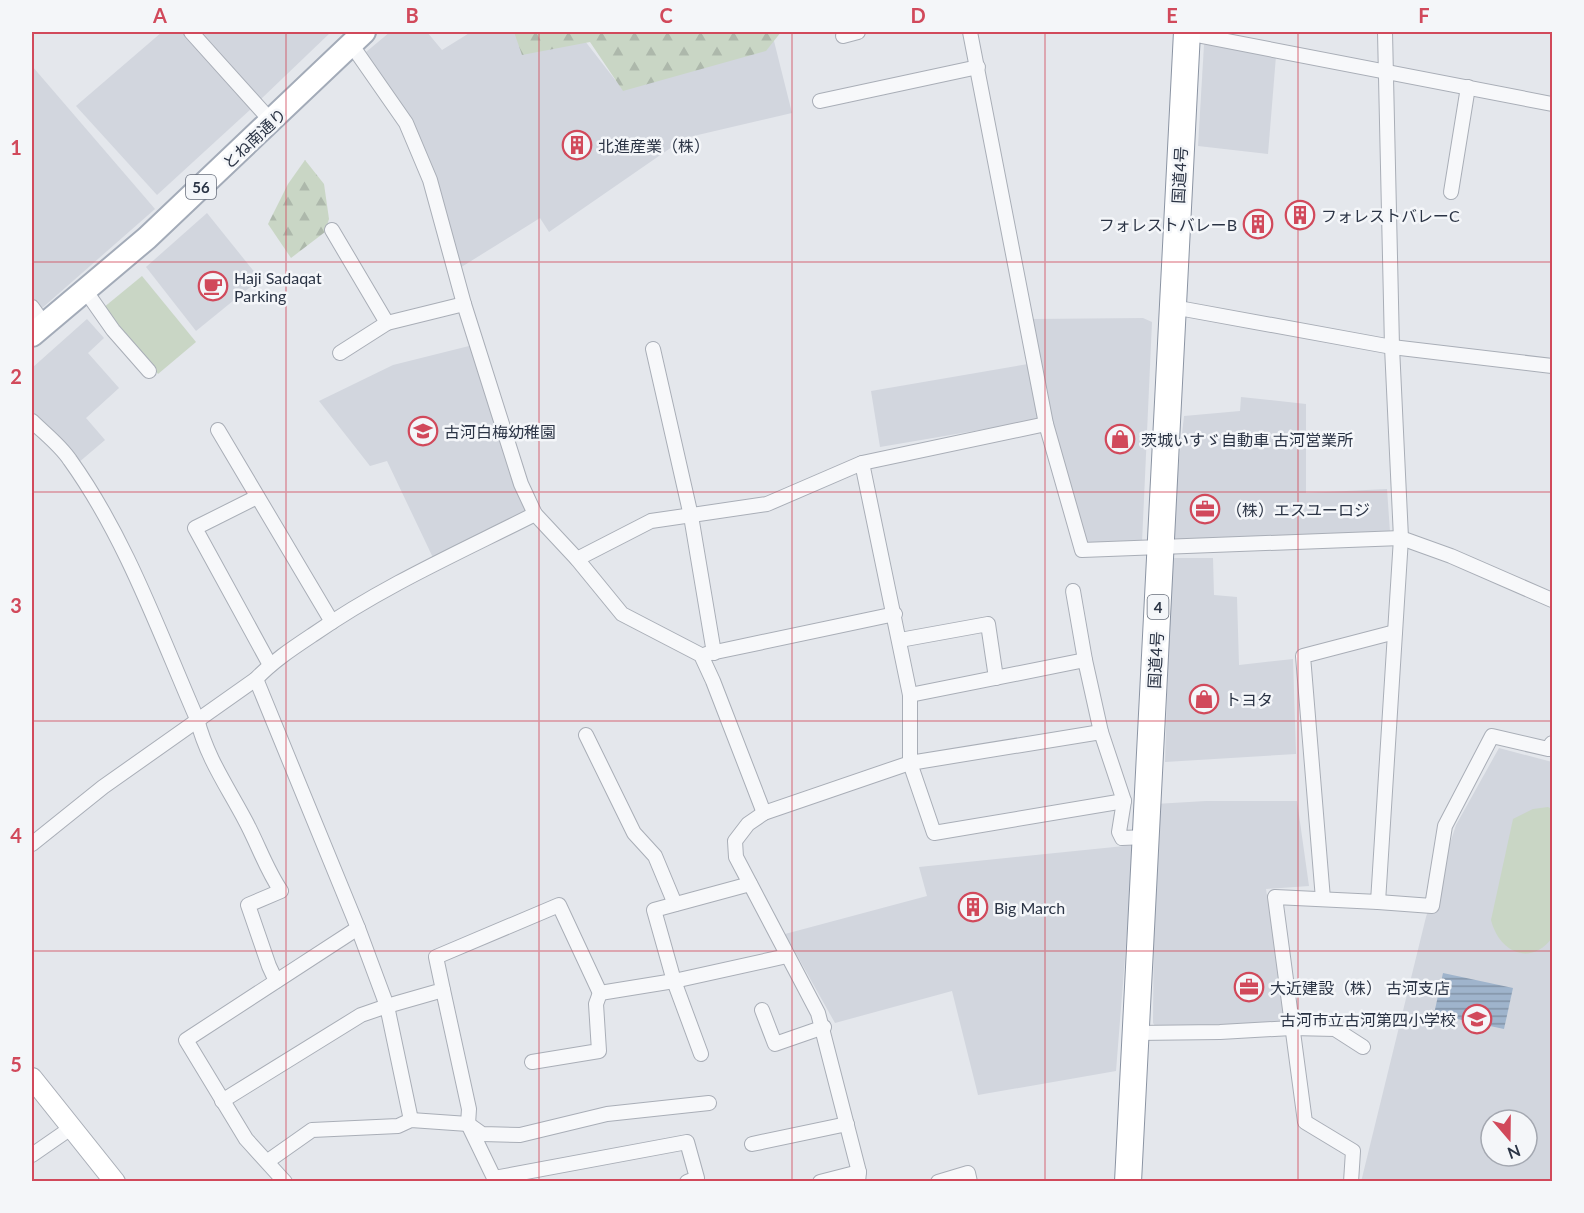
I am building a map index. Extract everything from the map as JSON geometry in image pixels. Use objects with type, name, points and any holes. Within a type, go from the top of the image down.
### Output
[{"type":"highway","name":"国道4号","points":[[1128,1182],[1186,32]]},
{"type":"main road","name":"とね南通り","points":[[36,322],[85,290],[147,238],[272,122],[358,38]]},
{"type":"street","points":[[191,32],[272,122]]},
{"type":"street","points":[[843,36],[858,32]]},
{"type":"street","points":[[970,32],[1046,424],[1082,550],[1401,538],[1451,555],[1552,600]]},
{"type":"street","points":[[1186,32],[1552,104]]},
{"type":"street","points":[[1378,902],[1401,538],[1392,347],[1385,32]]},
{"type":"street","points":[[358,38],[406,123],[430,180],[464,304],[521,484],[535,514],[577,559],[621,614],[707,654],[895,614]]},
{"type":"street","points":[[820,101],[978,68]]},
{"type":"street","points":[[1451,192],[1468,87]]},
{"type":"street","points":[[332,230],[387,323]]},
{"type":"street","points":[[85,290],[113,330],[149,371]]},
{"type":"street","points":[[340,353],[387,323],[464,304]]},
{"type":"street","points":[[1173,306],[1392,347],[1552,366]]},
{"type":"street","points":[[653,349],[691,516],[707,654],[713,681],[764,813]]},
{"type":"street","points":[[32,420],[69,458],[99,505],[132,569],[197,719],[208,753],[245,821],[268,872],[282,891],[248,905],[276,981]]},
{"type":"street","points":[[577,559],[651,521],[767,504],[862,463],[1046,424]]},
{"type":"street","points":[[218,430],[332,622]]},
{"type":"street","points":[[862,463],[910,695],[910,762],[934,833],[1124,801]]},
{"type":"street","points":[[257,497],[195,528],[270,665]]},
{"type":"street","points":[[32,844],[103,788],[332,622],[373,596],[535,514]]},
{"type":"street","points":[[1073,591],[1101,732],[1124,801],[1119,832],[1122,838],[1146,837]]},
{"type":"street","points":[[900,640],[988,624],[996,678]]},
{"type":"street","points":[[1323,899],[1302,656],[1395,632]]},
{"type":"street","points":[[910,695],[1085,660]]},
{"type":"street","points":[[256,679],[358,928],[387,1006],[411,1120]]},
{"type":"street","points":[[820,1182],[858,1177],[848,1124],[824,1027],[736,857],[735,842],[748,824],[764,813],[910,762],[1101,732]]},
{"type":"street","points":[[586,735],[634,833],[655,856],[675,904]]},
{"type":"street","points":[[1351,1182],[1353,1151],[1305,1122],[1275,897],[1432,906],[1445,826],[1492,736],[1548,749],[1552,743]]},
{"type":"street","points":[[701,1054],[674,981],[654,910],[750,884]]},
{"type":"street","points":[[532,1062],[599,1051],[596,1004],[600,993],[559,904],[436,957],[469,1109],[468,1124],[495,1180],[687,1142],[697,1179],[687,1182]]},
{"type":"street","points":[[285,1182],[246,1139],[186,1040],[358,928]]},
{"type":"street","points":[[600,993],[674,981],[788,956]]},
{"type":"street","points":[[222,1101],[361,1015],[443,990]]},
{"type":"street","points":[[762,1011],[775,1044],[824,1027]]},
{"type":"street","points":[[1136,1033],[1292,1028],[1335,1029],[1363,1047]]},
{"type":"street","points":[[32,1078],[115,1182]]},
{"type":"street","points":[[268,1161],[312,1130],[398,1126],[411,1120],[468,1124],[483,1134],[520,1135],[607,1114],[709,1103]]},
{"type":"street","points":[[752,1144],[848,1124]]},
{"type":"street","points":[[32,1155],[71,1128]]},
{"type":"street","points":[[938,1182],[968,1173],[970,1182]]},
{"type":"shaded area","points":[[162,32],[184,32],[252,108],[157,195],[76,106]]},
{"type":"shaded area","points":[[200,32],[331,32],[260,100]]},
{"type":"shaded area","points":[[390,32],[427,32],[442,50],[471,32],[578,32],[623,90],[774,41],[792,113],[685,138],[549,232],[540,218],[455,271],[406,123],[360,57]]},
{"type":"shaded area","points":[[1207,42],[1276,56],[1268,154],[1198,146],[1204,45]]},
{"type":"shaded area","points":[[32,66],[155,209],[41,309],[32,296]]},
{"type":"shaded area","points":[[207,213],[260,279],[196,331],[146,267]]},
{"type":"shaded area","points":[[1143,318],[1152,322],[1142,543],[1082,550],[1052,424],[1031,319]]},
{"type":"shaded area","points":[[87,319],[104,338],[88,353],[119,388],[86,418],[105,440],[78,463],[32,411],[32,368]]},
{"type":"shaded area","name":"古河白梅幼稚園","points":[[477,344],[535,514],[436,564],[387,461],[370,466],[319,401],[393,365]]},
{"type":"shaded area","points":[[1034,363],[1044,419],[880,447],[871,391]]},
{"type":"shaded area","points":[[1241,397],[1306,404],[1306,493],[1387,489],[1390,532],[1170,542],[1184,416],[1240,411]]},
{"type":"shaded area","points":[[1171,558],[1213,558],[1214,595],[1237,597],[1239,665],[1293,659],[1296,754],[1165,762]]},
{"type":"shaded area","name":"古河市立古河第四小学校","points":[[1499,748],[1552,762],[1552,1181],[1361,1182],[1426,917],[1456,825]]},
{"type":"shaded area","points":[[1206,801],[1297,801],[1309,886],[1266,889],[1287,1022],[1156,1027],[1153,1023],[1155,804]]},
{"type":"shaded area","points":[[1134,845],[1116,1071],[978,1095],[952,991],[835,1023],[785,934],[927,896],[919,867]]},
{"type":"green space","points":[[514,32],[781,32],[766,51],[623,91],[590,42],[522,55]]},
{"type":"green space","points":[[305,160],[324,184],[329,219],[325,232],[291,258],[268,224],[288,184]]},
{"type":"green space","points":[[142,276],[196,342],[158,374],[103,308]]},
{"type":"green space","points":[[1548,807],[1552,809],[1552,938],[1534,952],[1516,952],[1501,940],[1491,920],[1513,819],[1533,809]]},
{"type":"water","points":[[1443,973],[1513,988],[1504,1029],[1434,1014]]},
{"type":"place","name":"北進産業（株）","points":[[577,145]]},
{"type":"place","name":"フォレストバレーC","points":[[1300,215]]},
{"type":"place","name":"フォレストバレーB","points":[[1258,224]]},
{"type":"place","name":"Haji Sadaqat Parking","points":[[213,286]]},
{"type":"place","name":"古河白梅幼稚園","points":[[423,431]]},
{"type":"place","name":"茨城いすゞ自動車 古河営業所","points":[[1120,439]]},
{"type":"place","name":"（株）エスユーロジ","points":[[1205,509]]},
{"type":"place","name":"トヨタ","points":[[1204,699]]},
{"type":"place","name":"Big March","points":[[973,907]]},
{"type":"place","name":"大近建設（株） 古河支店","points":[[1249,987]]},
{"type":"place","name":"古河市立古河第四小学校","points":[[1477,1019]]}]
